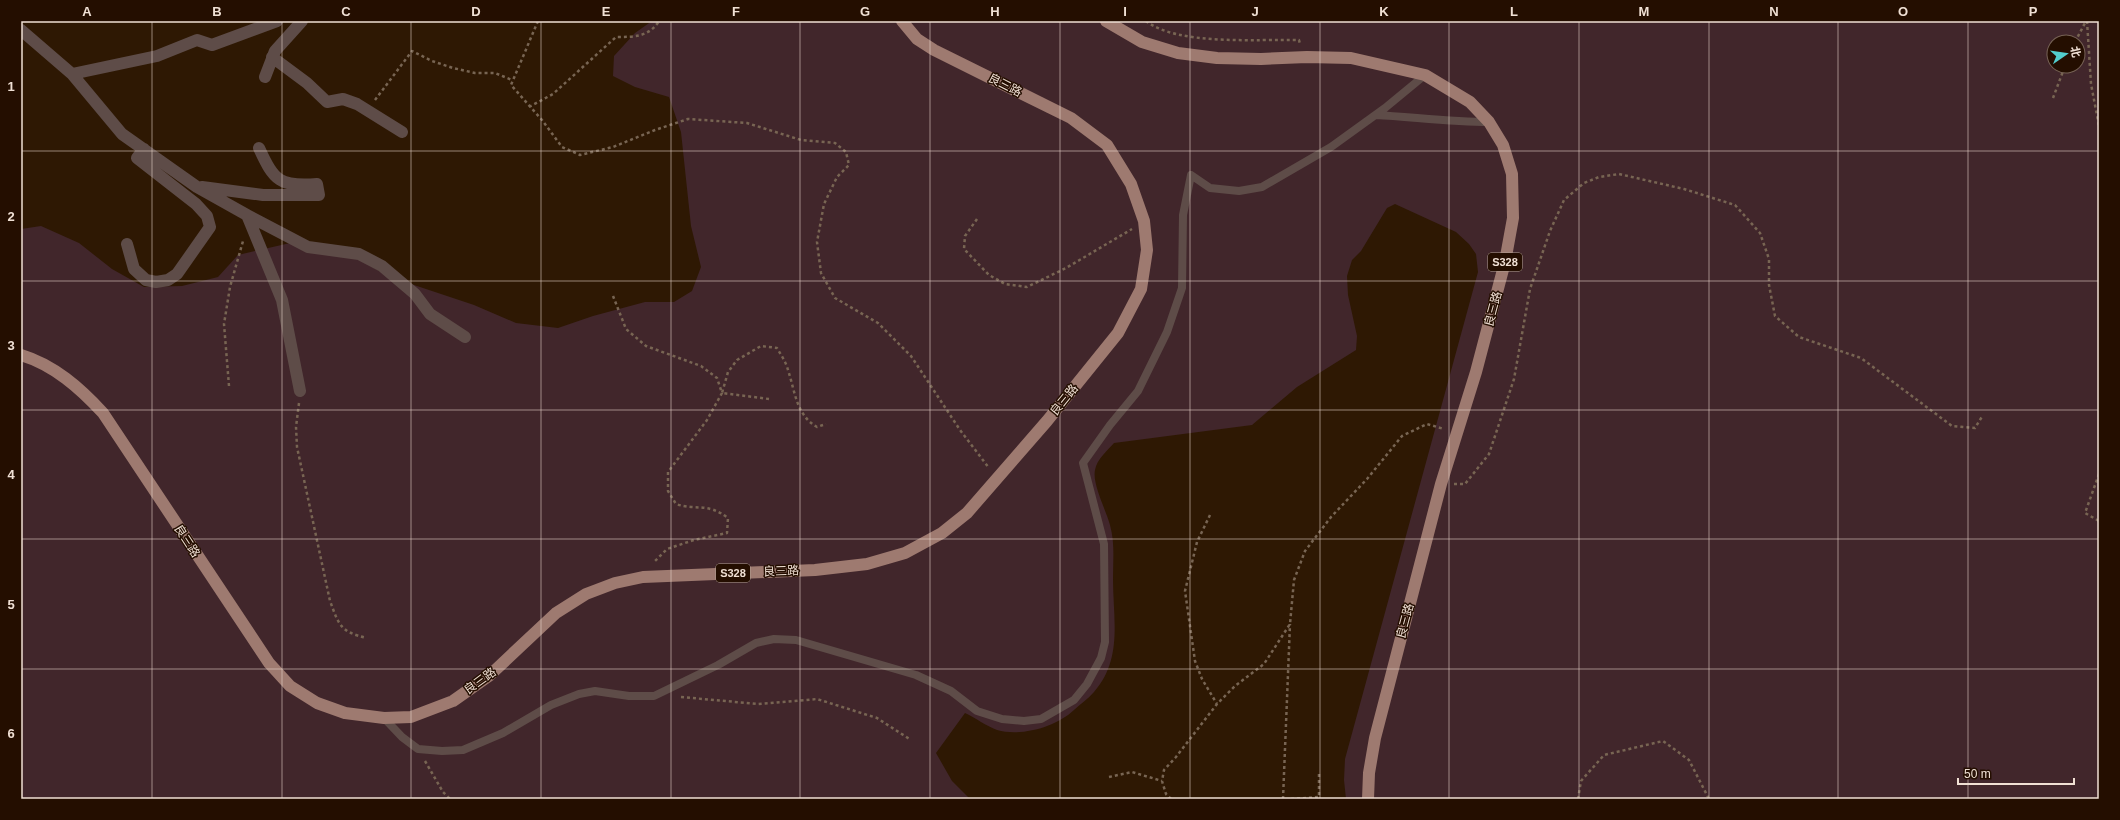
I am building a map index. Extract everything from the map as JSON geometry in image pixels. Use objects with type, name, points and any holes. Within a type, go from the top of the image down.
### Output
[{"type":"main road","name":"良三路","points":[[21,355],[59,373],[82,391],[103,413],[269,663],[290,686],[317,703],[345,713],[384,718],[411,717],[453,701],[490,675],[556,613],[593,592],[615,583],[643,577],[815,570],[867,564],[905,552],[942,533],[967,513],[997,480],[1118,332],[1141,289],[1147,250],[1144,221],[1131,184],[1106,145],[1071,118],[934,50],[917,39],[902,21]]},
{"type":"main road","name":"良三路","points":[[1106,21],[1142,42],[1178,53],[1217,58],[1261,59],[1307,56],[1351,58],[1425,75],[1470,102],[1489,122],[1503,145],[1512,174],[1513,218],[1505,262],[1458,433],[1441,484],[1375,738],[1369,773],[1368,799]]},
{"type":"street","points":[[72,74],[157,56],[197,40],[212,45],[277,21]]},
{"type":"street","points":[[265,77],[275,51],[302,21]]},
{"type":"street","points":[[21,30],[72,74],[122,134],[197,187],[247,216],[308,247],[359,254],[382,266],[415,294],[430,314],[465,337]]},
{"type":"street","points":[[272,57],[307,83],[327,102],[343,98],[368,111],[402,132]]},
{"type":"street","points":[[197,187],[263,195],[319,195],[317,184],[294,186],[280,180],[270,170],[259,148]]},
{"type":"street","points":[[127,244],[134,269],[146,280],[156,282],[168,280],[177,274],[210,227],[207,216],[196,204],[137,158],[144,149]]},
{"type":"street","points":[[247,216],[282,300],[300,391]]},
{"type":"lane","points":[[384,718],[402,737],[418,749],[442,752],[463,750],[503,733],[551,705],[579,694],[595,691],[629,696],[654,696],[718,666],[756,643],[774,639],[796,640],[916,675],[951,691],[977,711],[1002,718],[1024,721],[1041,719],[1074,700],[1087,684],[1101,658],[1105,642],[1104,544],[1083,463],[1110,424],[1138,391],[1167,332],[1182,288],[1183,214],[1191,175],[1210,188],[1239,191],[1262,187],[1331,147],[1376,115],[1425,75]]},
{"type":"lane","points":[[1376,115],[1414,117],[1449,122],[1489,122]]},
{"type":"path","points":[[538,21],[511,85],[542,120],[562,147],[580,155],[613,147],[655,130],[688,119],[747,123],[801,140],[835,143],[846,152],[849,165],[837,177],[824,204],[817,242],[821,273],[835,298],[878,323],[911,356],[960,430],[997,480]]},
{"type":"path","points":[[529,107],[553,94],[616,37],[640,37],[656,26],[659,21]]},
{"type":"path","points":[[1146,21],[1153,27],[1200,40],[1299,40],[1307,56]]},
{"type":"path","points":[[2079,34],[2086,21]]},
{"type":"path","points":[[2086,21],[2091,84],[2099,126]]},
{"type":"path","points":[[368,111],[381,90],[412,51],[432,61],[453,68],[475,73],[495,73],[512,80]]},
{"type":"path","points":[[2053,98],[2062,74]]},
{"type":"path","points":[[1441,484],[1465,484],[1489,454],[1514,379],[1530,289],[1550,232],[1564,200],[1584,183],[1599,177],[1619,174],[1684,189],[1735,204],[1760,233],[1769,259],[1769,285],[1776,316],[1799,337],[1861,358],[1952,426],[1975,428],[1983,415]]},
{"type":"path","points":[[977,219],[966,236],[964,249],[989,275],[1005,284],[1027,287],[1066,268],[1144,221]]},
{"type":"path","points":[[228,386],[224,324],[230,287],[244,239]]},
{"type":"path","points":[[613,296],[626,329],[646,346],[702,366],[717,378],[722,393]]},
{"type":"path","points":[[643,577],[667,549],[694,540],[727,533],[728,518],[718,510],[703,506],[685,507],[676,504],[668,491],[668,472],[707,420],[722,393],[728,372],[737,360],[761,346],[777,348],[788,368],[798,405],[808,422],[817,427],[826,424]]},
{"type":"path","points":[[300,391],[296,427],[297,447],[330,602],[339,626],[355,635],[367,638]]},
{"type":"path","points":[[722,393],[769,399]]},
{"type":"path","points":[[1283,799],[1290,624],[1294,580],[1305,551],[1331,517],[1368,479],[1402,436],[1427,424],[1458,433]]},
{"type":"path","points":[[2099,474],[2085,513],[2099,521]]},
{"type":"path","points":[[1210,515],[1197,542],[1185,591],[1194,660],[1202,679],[1217,704]]},
{"type":"path","points":[[1171,799],[1166,794],[1162,781],[1164,770],[1176,757],[1217,704],[1235,686],[1264,664],[1290,624]]},
{"type":"path","points":[[654,696],[758,704],[817,699],[877,718],[912,740]]},
{"type":"path","points":[[1578,799],[1581,781],[1604,756],[1663,741],[1689,760],[1709,799]]},
{"type":"path","points":[[418,749],[433,776],[450,799]]},
{"type":"path","points":[[1108,777],[1132,772],[1162,781]]},
{"type":"path","points":[[1291,799],[1319,797],[1319,773]]},
{"type":"shaded area","points":[[652,21],[2099,21],[2099,799],[1346,799],[1344,780],[1345,759],[1478,272],[1476,254],[1469,244],[1456,232],[1395,204],[1387,208],[1361,251],[1352,260],[1347,276],[1348,295],[1357,336],[1356,350],[1297,387],[1252,425],[1114,443],[1100,459],[1096,466],[1095,476],[1100,497],[1112,532],[1113,545],[1115,624],[1113,652],[1109,666],[1103,679],[1087,699],[1067,716],[1048,726],[1027,731],[1006,732],[997,730],[965,713],[936,753],[952,781],[970,799],[21,799],[21,229],[41,226],[79,243],[112,269],[144,287],[182,286],[218,277],[238,255],[299,241],[340,249],[390,277],[474,305],[516,323],[558,328],[593,316],[645,302],[674,302],[692,291],[701,267],[691,226],[681,132],[669,97],[635,87],[613,76],[614,56],[635,33]]}]
